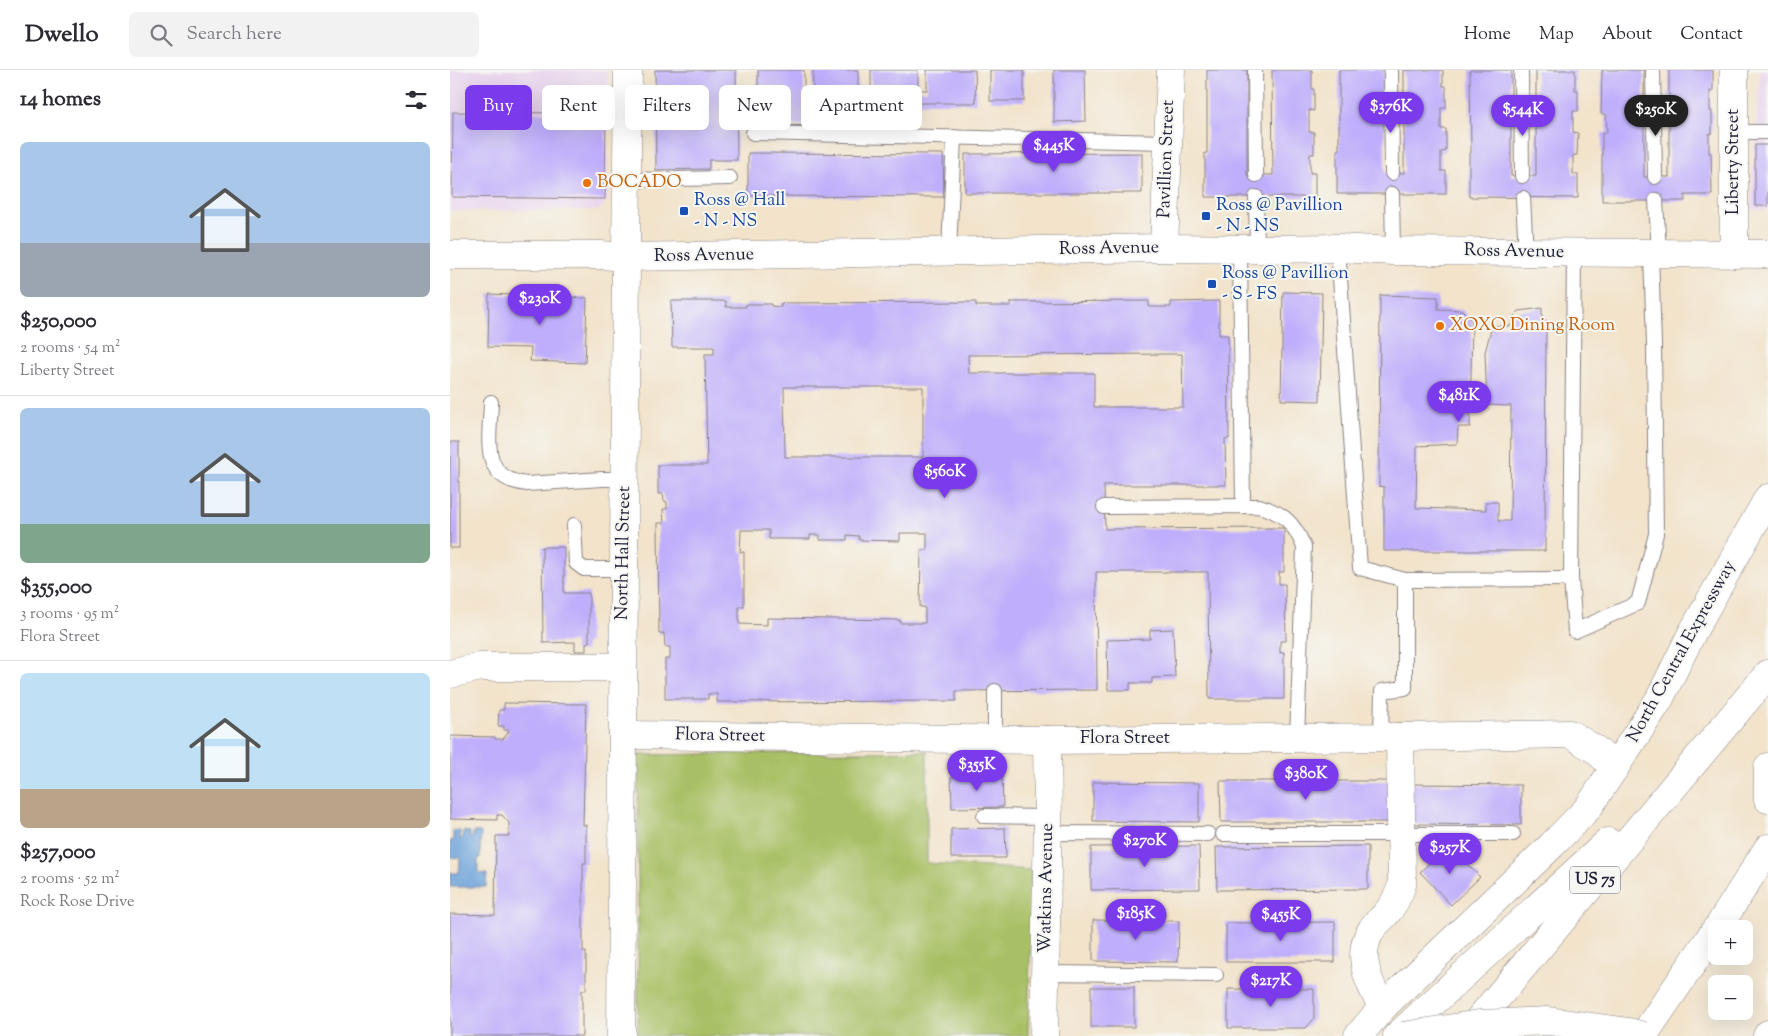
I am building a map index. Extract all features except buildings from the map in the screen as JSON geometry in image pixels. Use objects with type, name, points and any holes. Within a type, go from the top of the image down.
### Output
[{"type":"main road","name":"North Hall Street","points":[[621,1036],[628,70]]},
{"type":"main road","name":"Pavillion Street","points":[[1164,248],[1171,70]]},
{"type":"main road","name":"Liberty Street","points":[[1734,70],[1734,254]]},
{"type":"main road","name":"Ross Avenue","points":[[450,255],[602,255],[626,257],[1164,248],[1338,248],[1393,251],[1768,254]]},
{"type":"main road","points":[[1734,254],[1768,263]]},
{"type":"main road","name":"North Central Expressway","points":[[1358,1036],[1383,1008],[1588,808],[1659,700],[1692,633],[1768,498]]},
{"type":"main road","points":[[450,674],[480,667],[623,667]]},
{"type":"main road","name":"US 75","points":[[1465,1036],[1768,674]]},
{"type":"main road","points":[[1397,1036],[1623,828],[1726,724]]},
{"type":"main road","name":"Flora Street","points":[[623,735],[1047,740],[1570,734],[1596,750],[1615,768]]},
{"type":"main road","points":[[1383,1008],[1366,975],[1364,943],[1372,927],[1396,901],[1402,885],[1400,834],[1391,737]]},
{"type":"main road","name":"Watkins Avenue","points":[[1044,1036],[1048,825],[1047,740]]},
{"type":"main road","points":[[1768,767],[1768,799]]},
{"type":"main road","points":[[1722,920],[1768,848]]},
{"type":"main road","points":[[1723,920],[1768,863]]},
{"type":"main road","points":[[1403,1036],[1479,1024],[1549,1021],[1629,1032],[1643,1036],[1708,941]]},
{"type":"lane","points":[[1255,70],[1256,175]]},
{"type":"lane","points":[[1391,70],[1392,173]]},
{"type":"lane","points":[[1521,70],[1522,176]]},
{"type":"lane","points":[[1653,70],[1655,177]]},
{"type":"lane","points":[[1734,132],[1768,132]]},
{"type":"lane","points":[[753,133],[1168,142]]},
{"type":"lane","points":[[949,252],[954,137]]},
{"type":"lane","points":[[628,180],[730,178]]},
{"type":"lane","points":[[1392,194],[1393,251]]},
{"type":"lane","points":[[1243,506],[1248,249],[1256,197]]},
{"type":"lane","points":[[1523,198],[1526,252]]},
{"type":"lane","points":[[1574,253],[1571,579],[1575,631],[1638,603],[1656,534],[1654,344],[1656,200]]},
{"type":"lane","points":[[1338,248],[1360,568],[1405,580],[1571,579]]},
{"type":"lane","points":[[491,402],[490,451],[492,464],[500,475],[515,483],[527,484],[602,478],[625,479]]},
{"type":"lane","points":[[1104,506],[1259,506],[1274,510],[1288,520],[1298,532],[1304,547],[1297,738]]},
{"type":"lane","points":[[574,525],[576,563],[584,569],[623,569]]},
{"type":"lane","points":[[1391,737],[1382,691],[1404,688],[1405,580]]},
{"type":"lane","points":[[995,691],[995,739]]},
{"type":"lane","points":[[984,816],[1048,825],[1208,834]]},
{"type":"lane","points":[[1223,834],[1514,834]]},
{"type":"lane","points":[[1046,973],[1216,975]]},
{"type":"shaded area","points":[[450,70],[608,70],[608,85],[542,85],[542,130],[608,130],[608,200],[599,210],[450,211]]},
{"type":"shaded area","points":[[1760,70],[1768,70],[1768,210],[1755,210],[1751,205]]},
{"type":"green space","points":[[927,751],[927,863],[1032,870],[1028,1036],[638,1036],[638,755]]},
{"type":"water","points":[[453,831],[460,831],[460,839],[463,838],[463,831],[470,832],[470,838],[473,837],[473,832],[481,832],[478,873],[487,874],[486,887],[450,887],[450,873],[459,873],[460,858],[450,857],[450,841],[453,841]]},
{"type":"place","name":"BOCADO","points":[[587,183]]},
{"type":"place","name":"Ross @ Hall - N - NS","points":[[684,211]]},
{"type":"place","name":"Ross @ Pavillion - N - NS","points":[[1206,216]]},
{"type":"place","name":"Ross @ Pavillion - S - FS","points":[[1212,284]]},
{"type":"place","name":"XOXO Dining Room","points":[[1440,326]]}]
